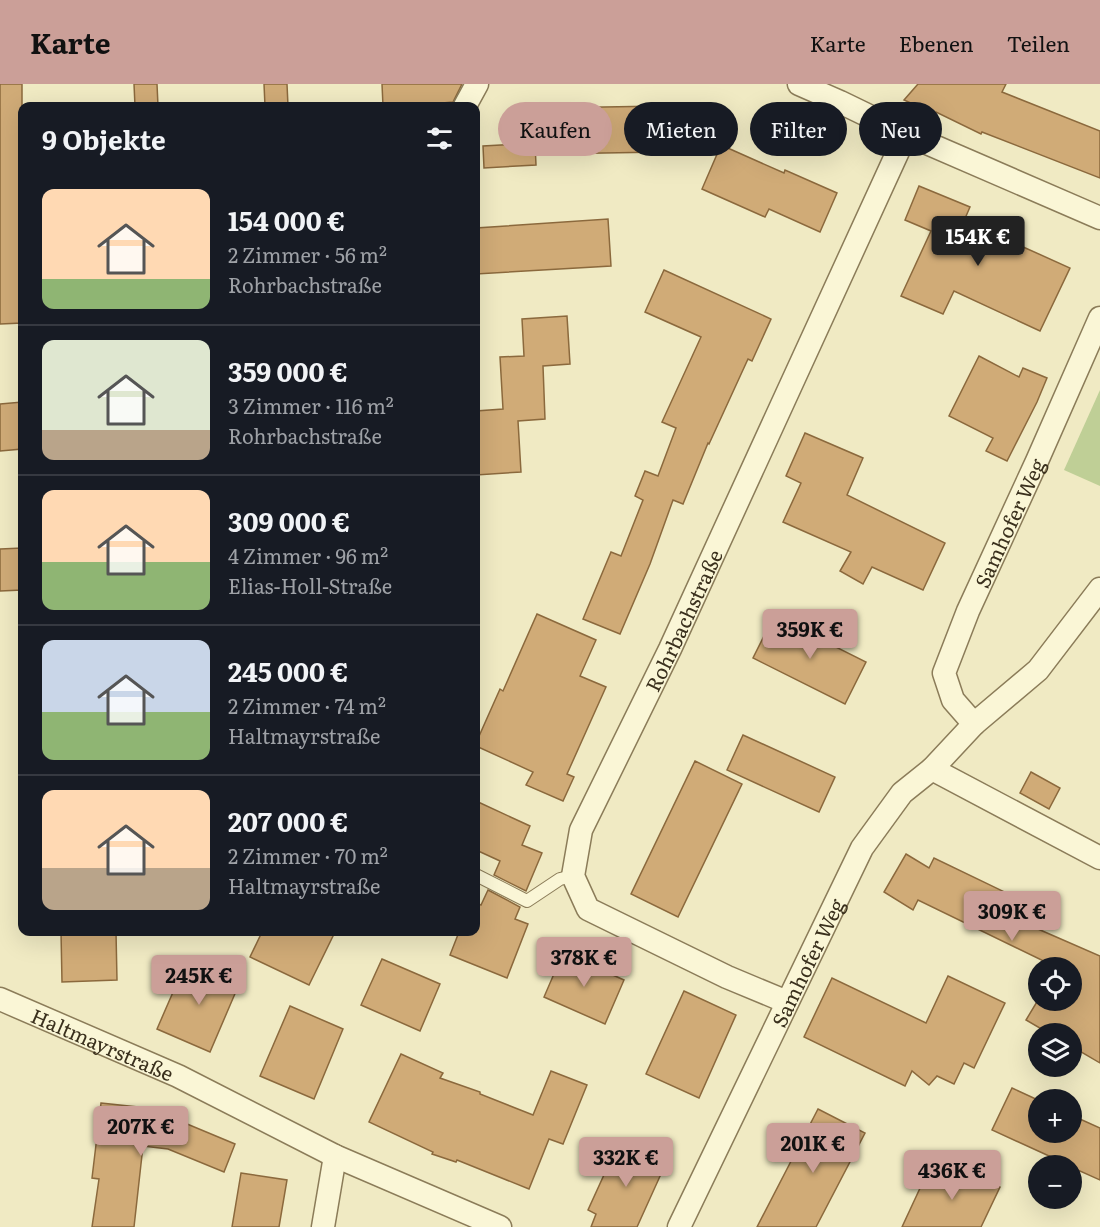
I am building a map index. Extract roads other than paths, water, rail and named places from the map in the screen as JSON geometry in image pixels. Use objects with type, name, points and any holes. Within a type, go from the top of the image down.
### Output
[{"type":"street","points":[[467,102],[477,84]]},
{"type":"street","points":[[799,84],[859,111]]},
{"type":"street","points":[[942,150],[1100,218]]},
{"type":"street","name":"Rohrbachstraße","points":[[573,876],[581,830],[670,649],[896,156]]},
{"type":"street","name":"Samhofer Weg","points":[[974,724],[953,700],[944,673],[968,611],[1100,318]]},
{"type":"street","name":"Samhofer Weg","points":[[679,1227],[862,848],[902,793],[932,769],[974,724],[1038,670],[1100,589]]},
{"type":"street","points":[[932,769],[1100,858]]},
{"type":"street","points":[[573,876],[588,909],[727,977],[787,1002]]},
{"type":"street","name":"Haltmayrstraße","points":[[0,999],[178,1076],[335,1156],[500,1227]]},
{"type":"street","points":[[322,1227],[335,1156]]},
{"type":"lane","points":[[480,877],[527,901],[560,879],[573,876]]}]
